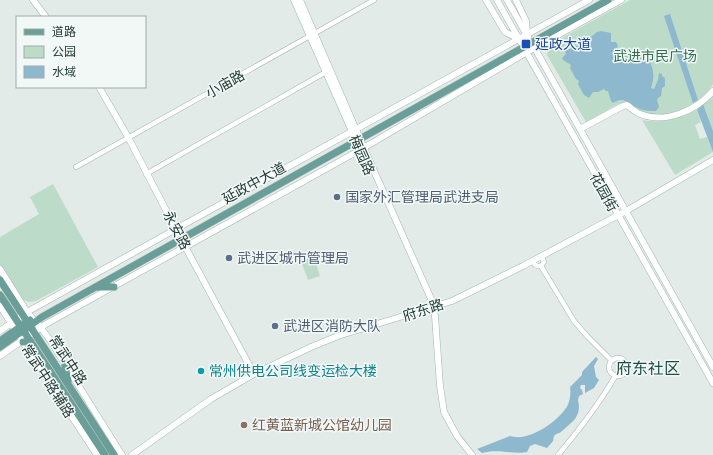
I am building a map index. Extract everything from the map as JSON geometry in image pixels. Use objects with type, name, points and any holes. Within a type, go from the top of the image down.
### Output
[{"type":"main road","points":[[531,41],[600,0]]},
{"type":"main road","points":[[531,41],[608,0]]},
{"type":"main road","name":"延政中大道","points":[[0,347],[20,332],[28,317],[531,41]]},
{"type":"main road","name":"延政中大道","points":[[28,317],[96,287],[179,234]]},
{"type":"main road","name":"常武中路","points":[[0,280],[38,330],[69,385],[114,455]]},
{"type":"main road","points":[[96,287],[114,287]]},
{"type":"main road","name":"常武中路","points":[[0,295],[20,332],[105,455]]},
{"type":"main road","points":[[21,302],[28,317]]},
{"type":"main road","name":"延政中大道","points":[[0,341],[20,332]]},
{"type":"main road","points":[[20,332],[28,350]]},
{"type":"main road","points":[[65,366],[69,385]]},
{"type":"street","points":[[33,0],[45,16]]},
{"type":"street","name":"梅园路","points":[[294,0],[312,35],[429,303],[433,308],[440,386],[444,412],[457,436],[472,455]]},
{"type":"street","name":"梅园路","points":[[300,0],[326,72],[356,136]]},
{"type":"street","name":"小庙路","points":[[76,167],[374,0]]},
{"type":"street","points":[[0,331],[20,332],[38,330],[361,149],[523,46],[505,32],[486,0]]},
{"type":"street","name":"花园街","points":[[497,0],[713,384]]},
{"type":"street","name":"花园街","points":[[508,0],[713,367]]},
{"type":"street","points":[[516,0],[526,20],[531,41]]},
{"type":"street","points":[[531,41],[589,0]]},
{"type":"street","points":[[531,41],[621,0]]},
{"type":"street","points":[[146,174],[326,72]]},
{"type":"street","name":"永安路","points":[[100,88],[128,137],[146,174],[254,374]]},
{"type":"street","points":[[580,129],[627,105],[639,114],[667,117],[695,106],[713,91]]},
{"type":"street","name":"府东路","points":[[132,455],[211,399],[254,374],[338,336],[452,301],[626,212],[713,160]]},
{"type":"street","points":[[541,256],[544,262],[541,266]]},
{"type":"street","points":[[533,260],[535,265],[541,266],[574,321],[612,361]]},
{"type":"street","points":[[0,269],[21,302]]},
{"type":"street","points":[[0,306],[20,332]]},
{"type":"street","name":"常武中路辅路","points":[[38,330],[65,366],[122,455]]},
{"type":"street","points":[[0,356],[20,332]]},
{"type":"street","name":"常武中路辅路","points":[[28,350],[97,455]]},
{"type":"street","points":[[620,358],[626,364],[625,372],[621,375],[613,374],[609,366],[612,361],[620,358]]},
{"type":"street","points":[[558,455],[596,407],[616,375]]},
{"type":"green space","name":"武进市民广场","points":[[630,0],[713,0],[713,84],[708,91],[693,103],[674,113],[654,116],[646,115],[629,106],[618,104],[586,122],[547,55],[549,45]]},
{"type":"green space","points":[[713,97],[713,131],[703,104]]},
{"type":"green space","points":[[697,110],[701,122],[695,125],[700,139],[707,137],[713,152],[675,175],[642,120],[670,120]]},
{"type":"green space","points":[[53,184],[98,267],[36,301],[29,302],[21,299],[0,267],[0,237],[39,214],[30,197]]},
{"type":"green space","points":[[314,257],[320,276],[308,280],[301,261]]},
{"type":"water","points":[[670,14],[698,100],[693,103],[664,16]]},
{"type":"water","points":[[601,31],[611,33],[611,42],[616,42],[618,46],[616,49],[622,55],[628,56],[636,52],[640,52],[648,59],[651,63],[653,73],[651,88],[654,89],[659,73],[665,78],[665,86],[662,88],[661,96],[658,98],[657,101],[659,107],[656,111],[642,110],[624,100],[613,103],[608,91],[604,89],[598,92],[593,92],[589,98],[584,95],[578,84],[579,81],[576,79],[570,68],[571,65],[562,58],[566,54],[565,51],[580,46],[597,32]]},
{"type":"water","points":[[703,104],[713,131],[713,152],[697,110]]},
{"type":"water","points":[[596,357],[598,359],[594,366],[596,377],[599,380],[594,388],[585,393],[585,385],[581,385],[580,388],[583,394],[579,396],[579,411],[577,415],[569,425],[554,436],[553,441],[547,448],[535,444],[530,446],[527,452],[522,453],[494,451],[482,453],[477,449],[510,436],[517,437],[533,434],[556,420],[566,408],[570,398],[570,387],[582,375],[582,372]]},
{"type":"place","name":"延政大道","points":[[526,44]]},
{"type":"place","name":"国家外汇管理局武进支局","points":[[337,197]]},
{"type":"place","name":"武进区城市管理局","points":[[229,258]]},
{"type":"place","name":"武进区消防大队","points":[[275,326]]},
{"type":"place","name":"常州供电公司线变运检大楼","points":[[201,371]]},
{"type":"place","name":"红黄蓝新城公馆幼儿园","points":[[244,425]]},
{"type":"district","name":"府东社区","points":[[648,368]]}]
